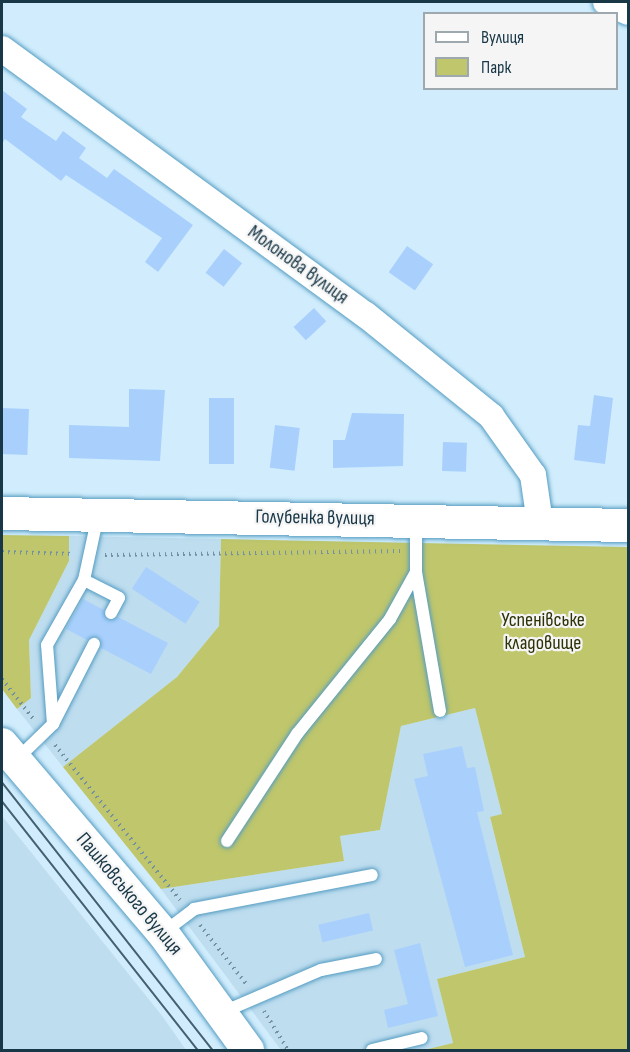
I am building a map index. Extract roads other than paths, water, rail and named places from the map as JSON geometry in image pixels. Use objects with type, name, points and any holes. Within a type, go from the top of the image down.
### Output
[{"type":"highway","name":"Голубенка вулиця","points":[[2,513],[98,514],[416,534],[540,523],[628,525]]},
{"type":"street","points":[[606,2],[628,12]]},
{"type":"street","name":"Молонова вулиця","points":[[2,50],[366,315],[491,416],[533,475],[540,523]]},
{"type":"street","name":"Пашковського вулиця","points":[[9,753],[163,933],[223,1012],[248,1050]]},
{"type":"lane","points":[[49,729],[47,645],[84,580],[98,514]]},
{"type":"lane","points":[[416,534],[416,572],[440,711]]},
{"type":"lane","points":[[227,840],[297,734],[390,619],[416,572]]},
{"type":"lane","points":[[84,580],[119,598],[111,613]]},
{"type":"lane","points":[[9,753],[49,729],[94,644]]},
{"type":"lane","points":[[163,933],[189,911],[372,875]]},
{"type":"lane","points":[[223,1012],[255,996],[321,970],[376,959]]},
{"type":"lane","points":[[372,1050],[422,1038]]},
{"type":"tram line","points":[[2,782],[213,1050]]},
{"type":"tram line","points":[[2,801],[198,1050]]},
{"type":"park label","name":"Успенівське кладовище","points":[[543,632]]}]
